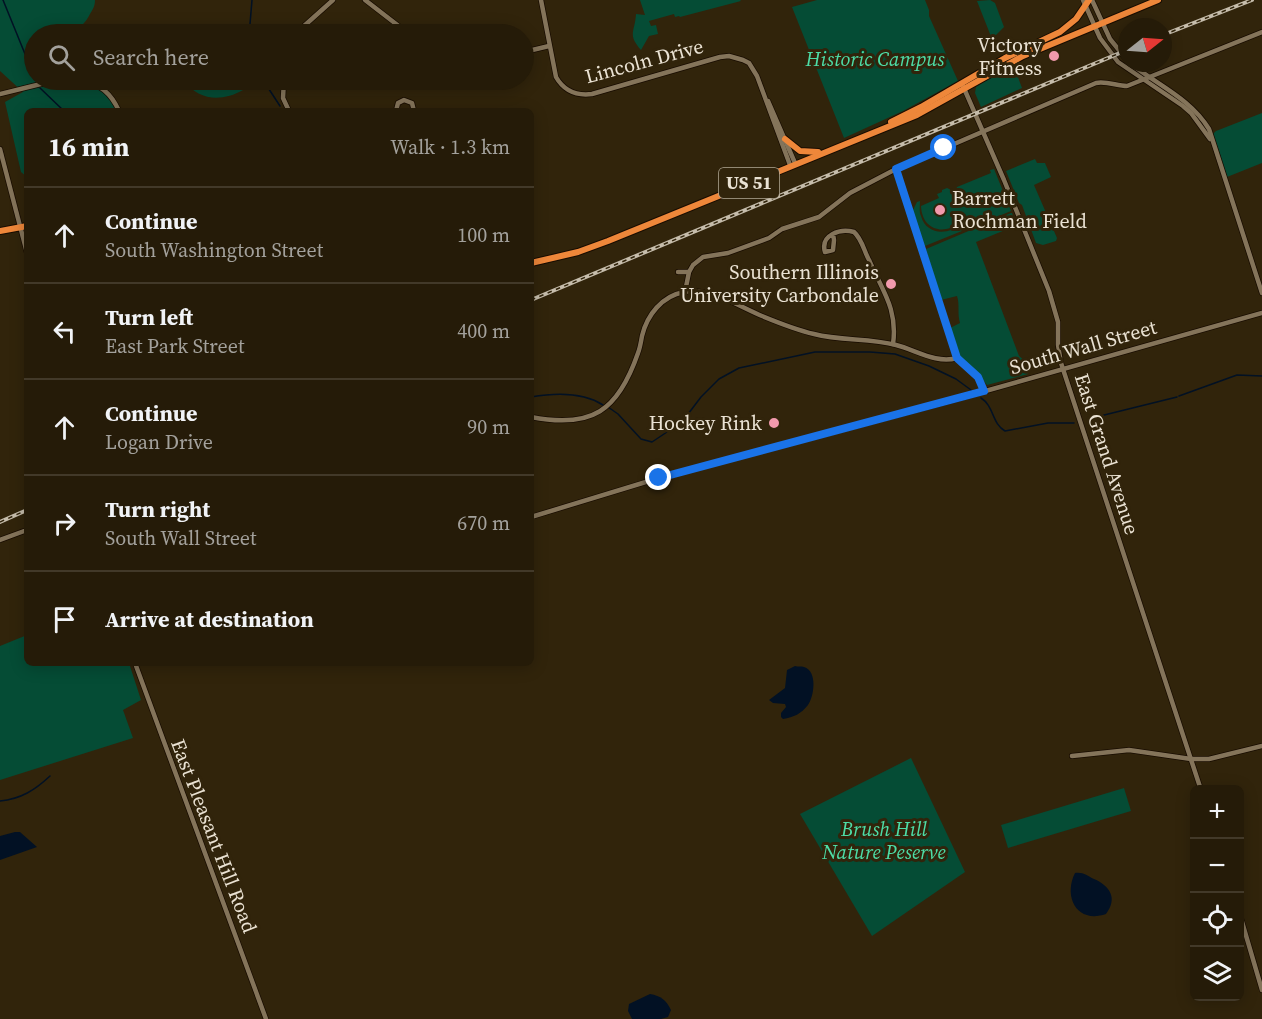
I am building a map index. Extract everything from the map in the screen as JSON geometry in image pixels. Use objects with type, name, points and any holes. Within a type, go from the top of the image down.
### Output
[{"type":"highway","name":"US 51","points":[[963,87],[1005,57],[1060,32],[1091,0]]},
{"type":"highway","name":"US 51","points":[[534,262],[571,254],[608,241],[792,164],[917,115],[963,87],[1023,56],[1158,0]]},
{"type":"highway","points":[[785,139],[795,149],[806,152],[828,151]]},
{"type":"highway","points":[[0,231],[24,227]]},
{"type":"street","points":[[306,24],[333,0]]},
{"type":"street","points":[[365,0],[397,24]]},
{"type":"street","name":"Lincoln Drive","points":[[541,0],[556,77],[561,85],[578,94],[592,94],[709,59],[729,56],[749,63],[757,76],[792,164]]},
{"type":"street","points":[[1083,0],[1094,27],[1118,62]]},
{"type":"street","points":[[1091,0],[1102,24],[1118,50]]},
{"type":"street","points":[[1172,69],[1262,32]]},
{"type":"street","points":[[534,50],[549,46]]},
{"type":"street","points":[[1127,86],[1133,80],[1131,72]]},
{"type":"street","points":[[1132,72],[1191,113],[1214,143]]},
{"type":"street","points":[[1144,72],[1195,110],[1209,129],[1262,293]]},
{"type":"street","points":[[685,292],[689,272],[693,265],[703,257],[736,250],[769,238],[782,229],[819,217],[850,193],[896,169],[1096,83],[1105,82],[1127,86],[1164,72]]},
{"type":"street","points":[[1161,84],[1164,72]]},
{"type":"street","name":"East Grand Avenue","points":[[963,87],[1051,297],[1058,322],[1058,345],[1063,368],[1200,785]]},
{"type":"street","points":[[0,94],[24,88]]},
{"type":"street","points":[[104,90],[117,108]]},
{"type":"street","points":[[284,90],[288,108]]},
{"type":"street","points":[[765,96],[774,111],[792,164]]},
{"type":"street","points":[[397,108],[398,103],[404,100],[412,103],[413,108]]},
{"type":"street","points":[[0,149],[24,227]]},
{"type":"street","points":[[896,169],[957,358],[978,377],[984,391]]},
{"type":"street","points":[[832,234],[840,230],[849,230],[858,235],[889,301],[895,325],[893,344]]},
{"type":"street","points":[[678,272],[689,272]]},
{"type":"street","points":[[534,417],[562,421],[580,419],[593,416],[607,407],[617,396],[632,369],[650,316],[662,303],[685,292],[709,294],[815,334],[893,344],[946,361],[957,358]]},
{"type":"street","name":"South Wall Street","points":[[534,516],[659,478],[970,395],[1262,313]]},
{"type":"street","points":[[0,540],[24,531]]},
{"type":"street","name":"East Pleasant Hill Road","points":[[136,666],[266,1019]]},
{"type":"street","points":[[1072,756],[1129,750],[1191,759],[1214,758],[1262,746]]},
{"type":"street","points":[[1244,931],[1262,990]]},
{"type":"green space","points":[[0,0],[95,0],[94,7],[83,24],[24,24],[24,90],[103,90],[117,108],[24,108],[24,174],[21,172],[5,102],[23,92],[0,71]]},
{"type":"green space","points":[[640,0],[741,1],[680,17],[675,17],[674,14],[649,21],[651,26],[656,25],[658,34],[649,36],[641,50],[633,36],[636,14],[645,15]]},
{"type":"green space","name":"Historic Campus","points":[[817,0],[925,0],[929,16],[958,81],[903,111],[844,138],[792,7]]},
{"type":"green space","points":[[990,0],[995,3],[1004,27],[992,39],[977,1]]},
{"type":"green space","points":[[1013,64],[1022,88],[981,107],[975,93],[976,87]]},
{"type":"green space","points":[[194,90],[243,90],[219,98],[203,96]]},
{"type":"green space","points":[[1262,113],[1262,163],[1227,177],[1213,134]]},
{"type":"green space","points":[[1035,159],[1037,163],[1045,163],[1051,177],[1034,185],[1057,238],[1056,241],[1043,245],[1036,243],[1006,171]]},
{"type":"green space","points":[[994,169],[1011,211],[925,246],[912,212],[917,202],[920,201],[920,214],[928,227],[938,232],[950,230],[961,223],[961,216],[958,218],[960,223],[953,227],[934,228],[925,220],[921,206],[939,198],[937,194],[942,190],[947,188],[955,192],[957,187],[991,173],[990,170]]},
{"type":"green space","points":[[1012,213],[1017,228],[1013,230],[1010,228],[976,242],[1028,374],[987,385],[979,374],[959,356],[950,328],[960,323],[957,296],[941,300],[926,249]]},
{"type":"green space","points":[[24,636],[24,666],[130,666],[141,700],[123,710],[133,738],[0,780],[0,646]]},
{"type":"green space","name":"Brush Hill Nature Peserve","points":[[911,758],[965,872],[872,936],[800,814]]},
{"type":"green space","points":[[1124,788],[1131,811],[1008,848],[1001,825]]},
{"type":"water","points":[[795,666],[808,669],[811,674],[814,684],[812,696],[803,711],[783,719],[781,713],[786,707],[785,704],[773,703],[769,700],[785,688],[787,670]]},
{"type":"water","points":[[20,832],[37,847],[0,860],[0,836]]},
{"type":"water","points":[[1075,873],[1085,874],[1108,889],[1112,898],[1106,914],[1087,915],[1075,906],[1071,891]]},
{"type":"water","points":[[650,994],[660,997],[667,1004],[671,1010],[668,1017],[632,1019],[628,1011],[629,1004]]},
{"type":"waterway","points":[[3,0],[24,51]]},
{"type":"waterway","points":[[250,24],[252,0]]},
{"type":"waterway","points":[[42,90],[61,108]]},
{"type":"waterway","points":[[270,90],[280,106]]},
{"type":"waterway","points":[[608,407],[618,414],[641,439],[652,442],[682,422],[701,397],[719,379],[739,368],[815,352],[895,354],[929,366],[956,379],[971,390]]},
{"type":"waterway","points":[[1179,396],[1237,375],[1262,376]]},
{"type":"waterway","points":[[534,397],[577,396],[603,405]]},
{"type":"waterway","points":[[1088,419],[1177,397]]},
{"type":"waterway","points":[[981,398],[1005,431],[1048,423],[1074,423]]},
{"type":"waterway","points":[[0,801],[27,793],[50,776]]},
{"type":"railway","points":[[1172,31],[1252,0]]},
{"type":"railway","points":[[534,299],[1118,54]]},
{"type":"railway","points":[[0,522],[24,511]]},
{"type":"place","name":"Victory Fitness","points":[[1054,56]]},
{"type":"place","name":"Barrett Rochman Field","points":[[940,210]]},
{"type":"place","name":"Southern Illinois University Carbondale","points":[[891,284]]},
{"type":"place","name":"Hockey Rink","points":[[774,423]]},
{"type":"route","points":[[659,478],[984,391],[976,374],[957,358],[896,169],[944,148]]}]
